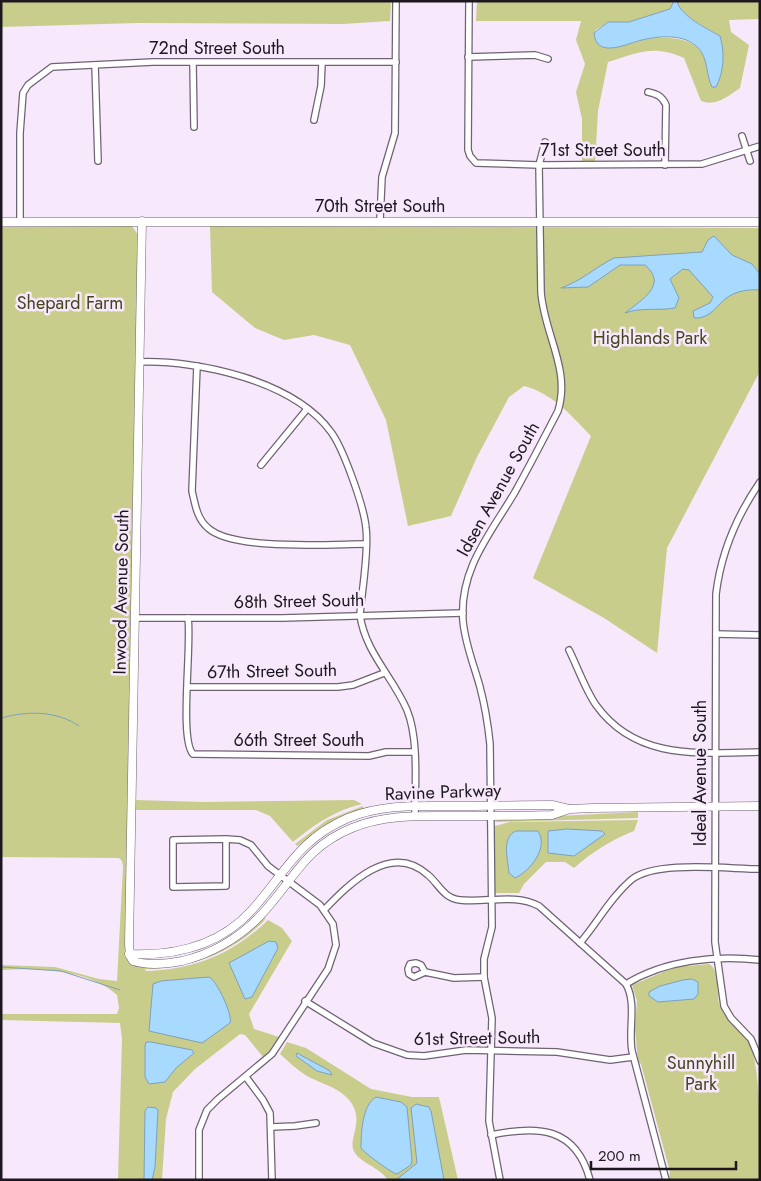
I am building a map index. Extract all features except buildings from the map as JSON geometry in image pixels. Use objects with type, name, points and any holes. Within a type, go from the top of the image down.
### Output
[{"type":"street","points":[[380,220],[382,176],[395,134],[396,1]]},
{"type":"street","name":"71st Street South","points":[[469,1],[468,133],[470,156],[476,163],[539,166],[702,164],[760,146]]},
{"type":"street","points":[[468,57],[535,55],[548,59]]},
{"type":"street","name":"72nd Street South","points":[[20,222],[20,133],[23,93],[28,85],[40,74],[52,67],[153,62],[193,64],[396,62]]},
{"type":"street","points":[[314,120],[321,86],[322,63]]},
{"type":"street","points":[[193,64],[194,127]]},
{"type":"street","points":[[95,65],[98,161]]},
{"type":"street","points":[[648,92],[656,93],[663,99],[666,105],[665,165]]},
{"type":"street","points":[[742,136],[750,160]]},
{"type":"street","name":"Idsen Avenue South","points":[[500,1180],[489,1116],[492,1013],[484,977],[485,957],[492,931],[488,720],[480,686],[469,656],[463,613],[471,566],[480,547],[514,493],[558,411],[563,396],[562,369],[543,311],[539,166],[545,142]]},
{"type":"street","name":"70th Street South","points":[[1,222],[380,220],[760,222]]},
{"type":"street","name":"Inwood Avenue South","points":[[129,954],[142,221]]},
{"type":"street","points":[[140,362],[166,361],[197,366],[270,387],[307,409],[330,430],[337,441],[365,518],[366,544],[360,615],[364,635],[384,673],[407,710],[413,729],[415,816]]},
{"type":"street","points":[[197,366],[192,490],[196,509],[205,525],[214,533],[236,541],[366,544]]},
{"type":"street","points":[[261,465],[307,409]]},
{"type":"street","name":"Ideal Avenue South","points":[[760,482],[742,510],[726,545],[716,594],[714,933],[724,1008],[732,1020],[751,1039],[760,1061]]},
{"type":"street","name":"68th Street South","points":[[135,618],[282,618],[463,613]]},
{"type":"street","points":[[188,618],[188,687]]},
{"type":"street","points":[[716,634],[760,635]]},
{"type":"street","points":[[569,650],[596,705],[614,725],[642,742],[664,750],[716,753],[760,752]]},
{"type":"street","name":"67th Street South","points":[[188,687],[338,687],[353,685],[384,673]]},
{"type":"street","name":"66th Street South","points":[[188,687],[189,746],[194,754],[369,756],[386,752],[414,752]]},
{"type":"street","name":"Ravine Parkway","points":[[129,954],[159,954],[178,951],[216,938],[247,916],[279,875],[310,841],[345,820],[380,809],[415,806],[552,805],[570,810]]},
{"type":"street","name":"Ravine Parkway","points":[[129,954],[134,962],[152,964],[176,962],[219,947],[242,933],[258,918],[287,880],[313,852],[342,832],[379,820],[415,816],[552,815],[570,810],[760,806]]},
{"type":"street","points":[[199,1180],[199,1130],[204,1116],[214,1102],[272,1054],[328,968],[335,951],[334,930],[324,910],[268,866],[251,845],[240,840],[226,839],[173,840],[173,887],[226,886],[226,839]]},
{"type":"street","points":[[324,910],[360,876],[382,866],[396,863],[422,870],[442,892],[454,898],[522,900],[536,904],[548,912],[626,984],[632,998],[630,1031],[634,1057],[666,1180]]},
{"type":"street","points":[[580,943],[592,930],[605,907],[629,882],[641,874],[659,868],[760,869]]},
{"type":"street","points":[[626,984],[672,964],[717,960],[760,960]]},
{"type":"street","points":[[425,972],[452,978],[484,977]]},
{"type":"street","name":"61st Street South","points":[[306,1001],[373,1043],[401,1054],[424,1056],[455,1051],[492,1051],[561,1052],[610,1060],[634,1057]]},
{"type":"street","points":[[246,1077],[267,1106],[272,1127],[272,1180]]},
{"type":"street","points":[[272,1127],[316,1123]]},
{"type":"street","points":[[491,1134],[510,1131],[539,1131],[561,1136],[580,1152],[590,1180]]},
{"type":"green space","points":[[1,1],[391,1],[390,21],[343,24],[137,23],[1,27]]},
{"type":"green space","points":[[477,1],[674,1],[670,9],[629,22],[608,22],[596,30],[594,34],[627,44],[657,38],[679,39],[688,42],[703,54],[707,63],[708,76],[720,36],[689,17],[683,12],[677,1],[760,1],[760,19],[729,20],[731,32],[749,45],[740,88],[717,102],[701,101],[684,58],[664,51],[646,51],[608,62],[598,111],[595,164],[582,164],[582,119],[576,92],[585,64],[576,40],[581,21],[476,21]]},
{"type":"green space","name":"Shepard Farm","points":[[132,226],[138,235],[127,957],[130,964],[159,966],[238,939],[266,917],[260,925],[242,939],[217,954],[190,963],[146,969],[145,971],[180,967],[212,958],[241,942],[268,920],[282,928],[292,941],[249,1014],[254,1029],[279,1037],[264,1058],[245,1035],[240,1034],[195,1069],[173,1092],[166,1119],[162,1180],[118,1180],[122,1039],[120,1023],[1,1020],[1,1014],[117,1014],[119,1008],[117,995],[105,986],[92,980],[77,975],[46,970],[1,970],[1,965],[55,967],[99,979],[117,981],[123,867],[122,861],[119,858],[1,857],[1,227]]},
{"type":"green space","name":"Highlands Park","points":[[210,226],[760,228],[760,371],[667,548],[657,653],[604,618],[533,578],[591,436],[569,413],[544,394],[524,386],[509,397],[477,457],[451,516],[408,526],[386,420],[350,345],[314,335],[284,340],[255,328],[212,292]]},
{"type":"green space","points":[[135,800],[205,802],[354,800],[362,804],[343,810],[325,819],[293,842],[270,816],[256,810],[135,810]]},
{"type":"green space","points":[[363,806],[364,810],[329,824],[297,846],[295,844],[327,820]]},
{"type":"green space","points":[[638,812],[638,818],[495,822],[499,819]]},
{"type":"green space","points":[[638,820],[634,831],[602,847],[574,868],[565,862],[546,862],[524,884],[519,893],[495,893],[495,826],[510,822]]},
{"type":"green space","name":"Sunnyhill Park","points":[[709,964],[716,975],[719,1003],[722,1010],[730,1022],[745,1037],[752,1049],[757,1078],[760,1180],[669,1180],[670,1172],[641,1064],[638,1061],[635,1029],[637,1001],[632,985],[675,967]]},
{"type":"green space","points":[[287,1042],[306,1048],[371,1089],[412,1097],[439,1097],[458,1180],[388,1180],[380,1172],[361,1160],[353,1148],[356,1116],[350,1101],[341,1092],[303,1074],[280,1054]]},
{"type":"water","points":[[674,1],[677,1],[679,7],[689,17],[720,36],[723,62],[721,75],[716,87],[712,87],[703,54],[689,41],[670,37],[655,38],[614,48],[606,48],[600,46],[596,41],[594,33],[608,22],[629,22],[670,9]]},
{"type":"water","points":[[714,236],[732,255],[752,264],[760,274],[760,290],[735,293],[709,314],[700,318],[694,318],[693,311],[710,303],[713,297],[689,270],[683,269],[670,279],[679,298],[675,308],[637,310],[625,313],[644,298],[653,286],[652,272],[645,265],[620,265],[588,287],[561,288],[614,258],[702,252],[708,240]]},
{"type":"water","points":[[567,829],[602,831],[605,834],[574,856],[548,853],[548,831]]},
{"type":"water","points":[[516,831],[538,831],[541,845],[540,851],[532,865],[515,878],[509,873],[507,843],[511,834]]},
{"type":"water","points":[[269,941],[276,942],[278,948],[252,997],[245,999],[229,963]]},
{"type":"water","points":[[209,977],[224,998],[230,1023],[202,1043],[149,1031],[153,984],[161,981]]},
{"type":"water","points":[[692,979],[698,982],[698,994],[694,999],[658,1002],[649,996],[649,992],[660,986]]},
{"type":"water","points":[[146,1042],[192,1050],[194,1053],[176,1068],[165,1082],[149,1084],[145,1077],[145,1046]]},
{"type":"water","points":[[297,1053],[330,1071],[332,1075],[317,1071],[296,1056]]},
{"type":"water","points":[[376,1097],[401,1102],[407,1107],[412,1161],[411,1165],[397,1174],[361,1148],[365,1113],[371,1101]]},
{"type":"water","points":[[416,1104],[429,1107],[431,1111],[444,1180],[396,1180],[417,1163],[411,1108]]},
{"type":"water","points":[[148,1107],[158,1110],[155,1167],[152,1180],[144,1180],[145,1111]]},
{"type":"waterway","points":[[1,718],[41,713],[61,717],[79,726]]},
{"type":"waterway","points":[[1,967],[61,971],[120,990]]}]
